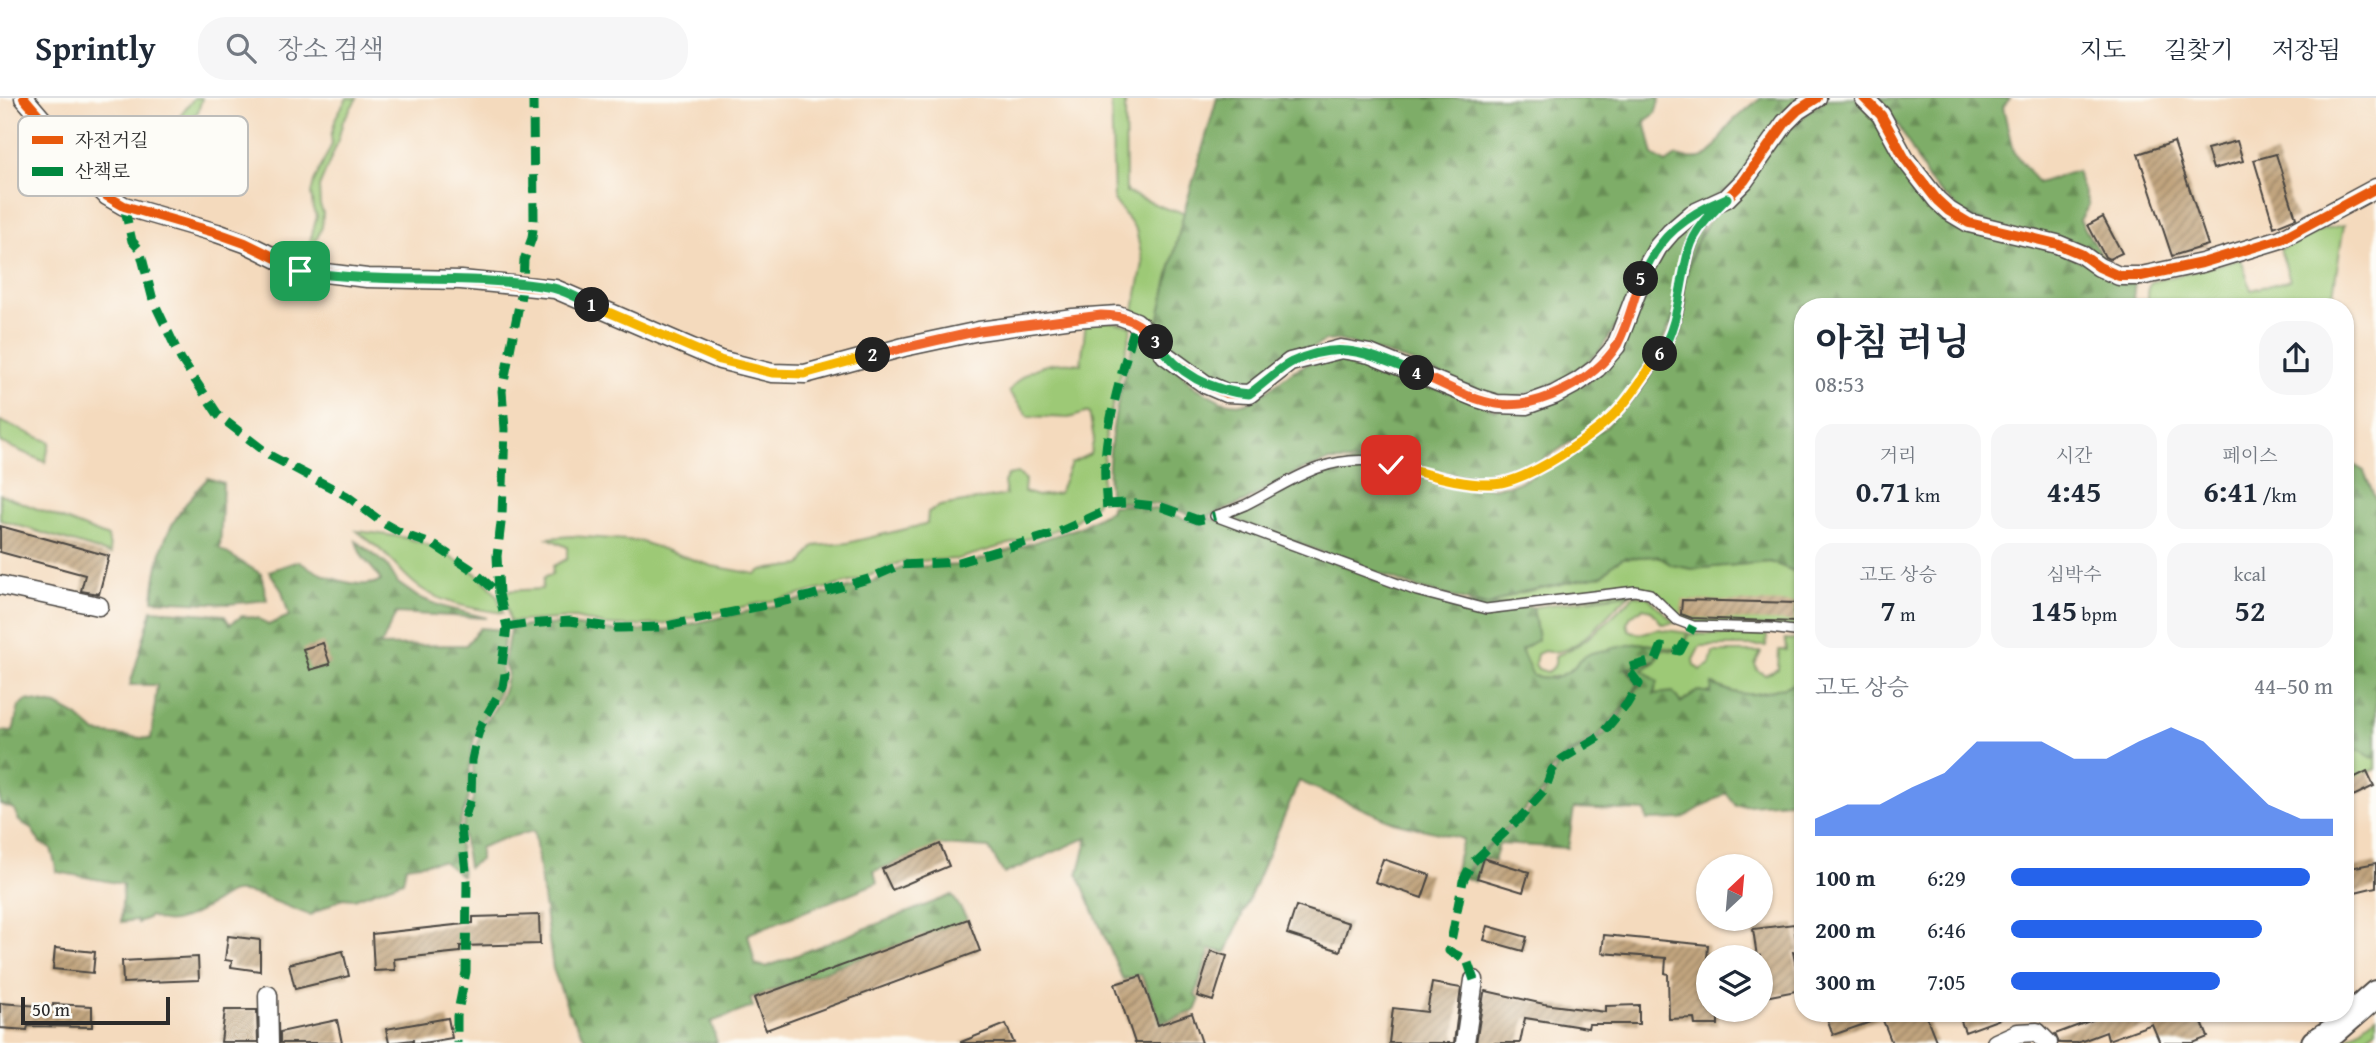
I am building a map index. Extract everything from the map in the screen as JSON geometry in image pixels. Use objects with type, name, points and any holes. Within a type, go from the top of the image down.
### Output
[{"type":"main road","points":[[2354,1013],[2376,994]]},
{"type":"main road","points":[[2315,1043],[2344,1022]]},
{"type":"street","points":[[24,98],[38,116]]},
{"type":"street","points":[[107,196],[124,206],[245,243],[300,271],[367,278],[461,280],[555,289],[720,360],[772,373],[804,374],[904,347],[979,331],[1073,318],[1118,315],[1136,322],[1152,336],[1165,355],[1185,371],[1226,393],[1249,394],[1290,362],[1341,349],[1370,354],[1477,398],[1497,404],[1526,405],[1566,388],[1597,368],[1616,346],[1645,270],[1658,247],[1692,214],[1727,198],[1744,181],[1785,123],[1798,110],[1817,98]]},
{"type":"street","points":[[1864,98],[1881,115],[1905,159],[1949,211],[1969,223],[2057,244],[2081,254],[2099,267],[2119,276],[2141,276],[2202,263],[2281,239],[2376,188]]},
{"type":"street","points":[[0,585],[99,606]]},
{"type":"street","points":[[1465,1043],[1474,980]]},
{"type":"street","points":[[268,995],[269,1043]]},
{"type":"street","points":[[1996,1043],[2018,1033],[2037,1032],[2049,1043]]},
{"type":"lane","points":[[1727,198],[1708,216],[1689,248],[1675,321],[1662,351],[1622,407],[1604,424],[1552,460],[1511,482],[1490,485],[1371,461],[1329,464],[1314,468],[1246,504],[1215,516],[1417,591],[1486,609],[1635,591],[1650,594],[1676,620],[1693,626],[1794,631]]},
{"type":"green space","points":[[194,98],[202,98],[198,112],[192,116],[180,116]]},
{"type":"green space","points":[[347,98],[357,98],[343,121],[337,144],[319,187],[322,227],[305,266],[298,262],[308,249],[317,216],[313,209],[311,193],[332,144],[331,136],[336,117]]},
{"type":"green space","points":[[1111,98],[1125,98],[1126,192],[1167,209],[1184,212],[1158,321],[1163,336],[1133,315],[1143,263],[1136,230],[1114,200]]},
{"type":"green space","points":[[1217,98],[1660,98],[1655,114],[1645,121],[1653,155],[1666,163],[1676,156],[1706,156],[1731,123],[1761,98],[1807,98],[1739,183],[1687,212],[1601,349],[1574,374],[1544,388],[1510,399],[1457,384],[1419,364],[1338,340],[1325,341],[1297,357],[1258,386],[1225,390],[1177,352],[1158,321],[1184,212]]},
{"type":"green space","points":[[1856,98],[1870,112],[1931,203],[2135,282],[2133,298],[1794,298],[1794,571],[1770,562],[1692,569],[1672,565],[1657,556],[1623,558],[1603,575],[1518,593],[1487,606],[1418,588],[1225,516],[1315,471],[1358,463],[1490,488],[1512,485],[1526,479],[1606,427],[1665,352],[1693,249],[1710,219],[1781,137],[1815,106],[1827,99]]},
{"type":"green space","points":[[1879,98],[2010,98],[2003,107],[2013,151],[2038,183],[2076,171],[2089,205],[2080,220],[2110,266],[1964,214],[1929,181],[1899,126]]},
{"type":"green space","points":[[1706,214],[1672,320],[1659,349],[1620,405],[1601,422],[1523,473],[1490,482],[1392,462],[1328,461],[1295,473],[1244,502],[1206,517],[1198,518],[1162,505],[1110,501],[1109,460],[1112,438],[1120,393],[1137,331],[1195,387],[1221,401],[1242,404],[1253,401],[1293,371],[1314,361],[1351,355],[1496,410],[1588,383],[1659,251]]},
{"type":"green space","points":[[2344,225],[2332,298],[2148,298],[2151,282],[2241,259],[2251,290],[2290,280],[2280,249],[2324,229]]},
{"type":"green space","points":[[1086,321],[1109,321],[1132,326],[1106,432],[1101,491],[1096,504],[1074,522],[1050,532],[958,559],[901,562],[862,579],[662,624],[605,625],[575,618],[510,622],[504,591],[542,589],[544,577],[552,575],[553,566],[567,559],[567,547],[548,538],[572,536],[639,541],[712,566],[756,574],[762,570],[801,565],[814,546],[847,543],[927,524],[928,512],[940,506],[1006,495],[1004,482],[1008,475],[1018,473],[1025,480],[1024,492],[1037,496],[1059,493],[1071,463],[1090,454],[1094,439],[1089,412],[1069,418],[1028,416],[1009,392],[1023,376],[1040,367],[1060,363],[1081,364]]},
{"type":"green space","points":[[0,421],[50,442],[45,462],[0,442]]},
{"type":"green space","points":[[2354,465],[2364,471],[2376,501],[2376,757],[2354,751]]},
{"type":"green space","points":[[208,478],[223,483],[220,549],[261,574],[267,600],[228,604],[153,600],[158,563],[168,533],[184,506]]},
{"type":"green space","points":[[0,494],[108,537],[111,554],[0,520]]},
{"type":"green space","points":[[1127,505],[1162,510],[1198,524],[1210,518],[1454,605],[1533,607],[1538,640],[1521,650],[1533,676],[1554,679],[1573,669],[1579,660],[1591,653],[1638,643],[1660,646],[1655,660],[1626,668],[1638,684],[1626,704],[1599,735],[1561,759],[1551,770],[1545,789],[1471,863],[1464,877],[1454,873],[1463,839],[1393,822],[1299,781],[1226,953],[1210,949],[1195,996],[1200,999],[1195,1011],[1161,1023],[1141,974],[1123,980],[1078,875],[1088,837],[1004,874],[989,848],[943,845],[874,871],[877,883],[748,934],[755,964],[766,967],[952,895],[968,920],[750,998],[753,1007],[711,1022],[717,1043],[588,1043],[569,1012],[553,969],[534,831],[480,848],[480,860],[468,867],[462,828],[473,799],[473,760],[483,725],[499,702],[505,686],[508,673],[504,665],[510,629],[564,624],[614,631],[664,630],[869,583],[903,567],[963,565],[1078,528],[1111,510],[1111,506]]},
{"type":"green space","points":[[357,531],[406,538],[444,553],[491,588],[503,613],[459,605],[428,593]]},
{"type":"green space","points":[[356,541],[387,565],[398,583],[418,597],[487,618],[396,613],[382,643],[374,646],[466,645],[480,628],[505,630],[501,666],[503,677],[497,697],[479,725],[474,739],[469,796],[458,829],[462,876],[442,861],[406,866],[403,881],[354,899],[342,898],[311,915],[257,895],[236,892],[180,920],[160,920],[151,916],[138,923],[137,920],[121,922],[123,884],[57,872],[51,848],[40,843],[31,828],[19,821],[14,809],[0,804],[0,731],[13,732],[19,706],[27,700],[57,705],[77,716],[96,733],[151,739],[157,685],[130,685],[152,610],[224,615],[230,624],[242,616],[258,618],[268,625],[289,616],[282,591],[269,571],[298,561],[327,576],[349,583],[371,584],[381,581],[364,559]]},
{"type":"green space","points":[[1657,556],[1672,565],[1693,569],[1770,562],[1794,571],[1794,629],[1694,623],[1678,617],[1651,591],[1487,606],[1518,593],[1603,575],[1623,558]]},
{"type":"green space","points":[[1630,594],[1580,641],[1557,652],[1544,651],[1537,654],[1535,664],[1538,669],[1547,672],[1552,669],[1555,656],[1589,637],[1635,595],[1648,597],[1675,623],[1662,624],[1651,610],[1643,608],[1631,616],[1627,623],[1629,630],[1639,634],[1658,629],[1688,633],[1679,650],[1638,643],[1579,660],[1570,671],[1559,676],[1532,676],[1521,650],[1538,639],[1533,607]]},
{"type":"green space","points":[[1690,634],[1767,635],[1766,646],[1700,646],[1693,660],[1700,670],[1710,664],[1713,652],[1761,652],[1755,664],[1757,670],[1765,675],[1778,669],[1779,650],[1786,650],[1785,639],[1794,640],[1794,684],[1758,694],[1737,693],[1713,684],[1711,693],[1698,691],[1681,703],[1654,694],[1643,670],[1656,661],[1661,649],[1680,652]]},
{"type":"green space","points":[[1656,661],[1643,670],[1658,682],[1654,694],[1673,692],[1681,703],[1698,691],[1711,693],[1712,684],[1737,693],[1757,694],[1794,684],[1794,802],[1736,806],[1726,793],[1681,819],[1647,820],[1645,811],[1574,808],[1568,848],[1499,844],[1494,861],[1482,857],[1475,882],[1465,878],[1493,843],[1537,803],[1561,762],[1597,740],[1618,718],[1640,684],[1629,669]]},
{"type":"green space","points":[[2354,751],[2376,757],[2376,769],[2354,780]]},
{"type":"green space","points":[[2376,1016],[2376,1029],[2358,1043],[2341,1043]]},
{"type":"building","points":[[2237,141],[2243,161],[2213,169],[2207,149]]},
{"type":"building","points":[[2174,142],[2208,245],[2172,256],[2138,154]]},
{"type":"building","points":[[2276,154],[2296,218],[2274,227],[2254,160]]},
{"type":"building","points":[[2103,217],[2122,253],[2109,259],[2105,257],[2088,225]]},
{"type":"building","points":[[0,526],[109,556],[99,594],[81,591],[85,575],[0,552]]},
{"type":"building","points":[[1682,600],[1794,603],[1794,622],[1692,618],[1681,614]]},
{"type":"building","points":[[323,643],[330,664],[310,670],[303,649]]},
{"type":"building","points":[[2367,771],[2374,786],[2354,796],[2354,778]]},
{"type":"building","points":[[940,844],[949,866],[892,890],[882,869]]},
{"type":"building","points":[[1483,858],[1529,872],[1523,892],[1477,878]]},
{"type":"building","points":[[1383,859],[1430,875],[1422,898],[1375,882]]},
{"type":"building","points":[[2376,863],[2376,887],[2355,892],[2354,867]]},
{"type":"building","points":[[1296,906],[1349,923],[1340,951],[1287,934]]},
{"type":"building","points":[[539,915],[540,944],[460,946],[460,952],[394,959],[395,970],[374,971],[372,934],[473,923],[473,917]]},
{"type":"building","points":[[968,919],[980,951],[766,1030],[754,998]]},
{"type":"building","points":[[1794,924],[1794,991],[1773,995],[1773,945],[1755,945],[1753,931],[1773,931],[1773,927]]},
{"type":"building","points":[[1488,926],[1527,937],[1523,951],[1484,940]]},
{"type":"building","points":[[1604,935],[1708,945],[1696,945],[1696,1022],[1718,1022],[1718,1025],[1695,1025],[1694,1018],[1669,1019],[1666,958],[1602,953]]},
{"type":"building","points":[[228,936],[260,940],[260,971],[231,967],[232,961],[225,960]]},
{"type":"building","points":[[55,948],[95,952],[93,973],[53,969]]},
{"type":"building","points":[[343,951],[349,976],[295,989],[289,964]]},
{"type":"building","points":[[1211,951],[1227,956],[1213,1001],[1197,996]]},
{"type":"building","points":[[198,957],[199,980],[123,983],[122,961]]},
{"type":"building","points":[[1141,976],[1158,1025],[1192,1013],[1202,1043],[1135,1043],[1115,984]]},
{"type":"building","points":[[1432,983],[1461,988],[1454,1043],[1389,1043],[1393,1008],[1427,1012]]},
{"type":"building","points":[[1486,991],[1544,1004],[1606,1012],[1606,1006],[1639,1005],[1639,1024],[1589,1024],[1588,1028],[1525,1018],[1520,1043],[1476,1043]]},
{"type":"building","points":[[0,1003],[53,1007],[53,1004],[92,1006],[92,1027],[28,1026],[27,1030],[0,1028]]},
{"type":"building","points":[[225,1010],[257,1010],[258,1042],[221,1042]]},
{"type":"building","points":[[448,1018],[452,1038],[423,1043],[413,1043],[413,1040],[389,1043],[386,1029]]},
{"type":"building","points":[[337,1020],[342,1043],[280,1043],[280,1032]]},
{"type":"building","points":[[1828,1022],[1870,1022],[1833,1035]]},
{"type":"building","points":[[1884,1022],[1929,1022],[1937,1043],[1892,1043]]},
{"type":"building","points":[[1961,1022],[1992,1022],[1965,1032]]},
{"type":"building","points":[[2087,1022],[2202,1022],[2208,1037],[2193,1043],[2160,1043],[2152,1024],[2108,1040],[2106,1032],[2077,1043],[2059,1043],[2055,1034]]},
{"type":"building","points":[[1006,1024],[1014,1043],[961,1043],[961,1042]]},
{"type":"marked path","points":[[499,594],[497,556],[502,515],[505,429],[502,391],[523,285],[524,260],[532,238],[534,220],[533,98]]},
{"type":"marked path","points":[[124,206],[132,241],[140,250],[153,300],[181,359],[219,416],[271,456],[347,496],[383,523],[405,535],[434,545],[471,569],[499,594],[507,627],[502,665],[505,674],[503,687],[481,725],[476,741],[472,760],[471,798],[461,828],[467,880],[466,972],[457,1016],[457,1043]]},
{"type":"marked path","points":[[507,627],[570,621],[615,628],[661,627],[809,596],[868,579],[900,565],[959,562],[1057,533],[1107,510],[1105,461],[1109,426],[1136,322]]},
{"type":"marked path","points":[[1107,504],[1162,507],[1198,520],[1215,516]]},
{"type":"marked path","points":[[1474,980],[1467,960],[1449,951],[1463,881],[1472,863],[1520,818],[1545,790],[1552,770],[1562,759],[1600,736],[1627,704],[1639,684],[1627,668],[1656,660],[1661,647],[1680,651],[1693,626]]},
{"type":"cycle path","points":[[24,98],[39,116]]},
{"type":"cycle path","points":[[107,196],[124,206],[245,243],[300,270],[367,278],[461,280],[555,289],[720,360],[772,373],[805,374],[904,347],[979,331],[1073,318],[1118,315],[1136,322],[1152,336],[1165,355],[1205,384],[1226,393],[1249,394],[1290,362],[1341,349],[1370,354],[1477,398],[1497,404],[1526,405],[1554,395],[1597,368],[1616,346],[1645,270],[1658,247],[1692,214],[1727,198],[1744,181],[1785,123],[1798,110],[1817,98]]},
{"type":"cycle path","points":[[1864,98],[1881,115],[1905,159],[1949,211],[1969,223],[2057,244],[2081,254],[2099,267],[2119,276],[2141,276],[2202,263],[2281,239],[2376,188]]},
{"type":"route","points":[[300,271],[367,278],[461,280],[555,289],[720,360],[772,373],[804,374],[904,347],[979,331],[1073,318],[1118,315],[1136,322],[1152,336],[1165,355],[1185,371],[1226,393],[1249,394],[1290,362],[1341,349],[1370,354],[1477,398],[1497,404],[1526,405],[1578,382],[1597,368],[1616,346],[1645,270],[1658,247],[1692,214],[1727,198],[1708,216],[1689,248],[1675,321],[1662,351],[1622,407],[1604,424],[1552,460],[1511,482],[1490,485],[1391,465]]}]
